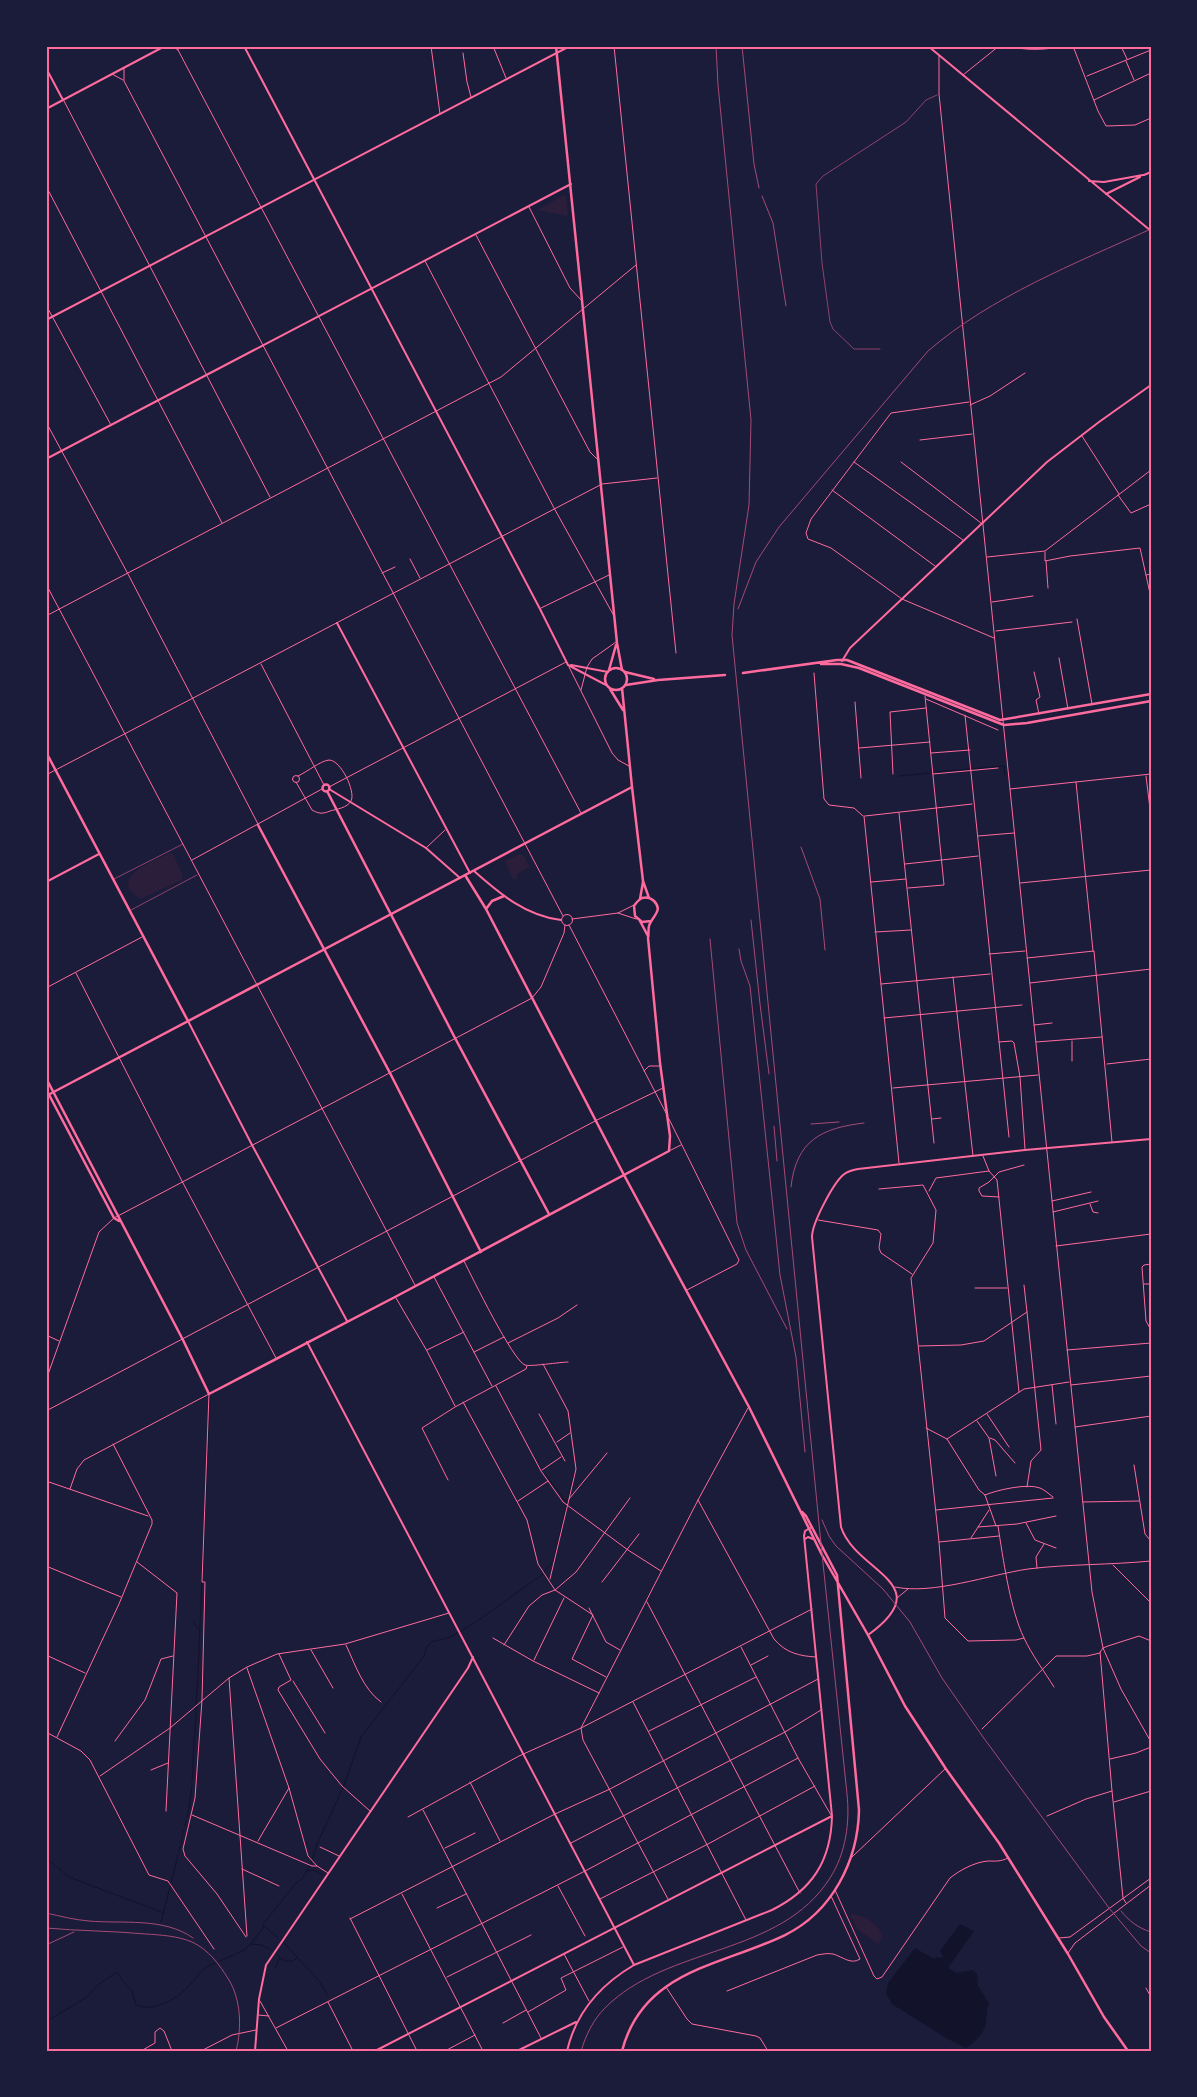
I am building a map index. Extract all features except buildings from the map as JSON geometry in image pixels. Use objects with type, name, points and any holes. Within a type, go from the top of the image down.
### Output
[{"type":"main road","points":[[556,46],[617,643],[623,671],[627,678],[626,685]]},
{"type":"main road","points":[[617,643],[609,671],[605,678],[607,686],[624,711]]},
{"type":"main road","points":[[743,673],[842,660],[854,662],[992,718],[1004,720],[1150,695],[1150,701],[1027,723],[1004,725],[859,668],[841,664],[819,664]]},
{"type":"main road","points":[[609,671],[616,668],[658,680]]},
{"type":"main road","points":[[607,686],[615,690],[626,685],[658,680],[725,675]]},
{"type":"main road","points":[[622,688],[643,881],[648,898]]},
{"type":"main road","points":[[46,752],[188,1021]]},
{"type":"main road","points":[[322,790],[324,785],[328,789],[390,913],[549,1214]]},
{"type":"main road","points":[[48,1095],[632,787]]},
{"type":"main road","points":[[322,790],[328,789]]},
{"type":"main road","points":[[258,825],[390,1073],[481,1252]]},
{"type":"main road","points":[[465,875],[486,909],[624,1175],[749,1407],[801,1510],[813,1539],[868,1635],[905,1706],[1008,1858],[1058,1937],[1104,2017],[1128,2051]]},
{"type":"main road","points":[[640,900],[643,881]]},
{"type":"main road","points":[[486,909],[492,901],[504,896]]},
{"type":"main road","points":[[46,1078],[183,1340],[209,1394],[464,1261],[669,1151],[670,1136],[660,1066],[648,938],[645,928],[633,911],[635,904],[640,900],[648,898],[654,901],[658,910],[656,917],[651,921],[648,938]]},
{"type":"main road","points":[[639,920],[651,921]]},
{"type":"main road","points":[[46,1089],[114,1218],[120,1222]]},
{"type":"main road","points":[[622,2051],[634,2018],[650,1998],[666,1986],[698,1969],[785,1934],[802,1924],[831,1896],[851,1858],[858,1832],[859,1810],[838,1581],[834,1568],[801,1510]]},
{"type":"street","points":[[46,108],[165,46]]},
{"type":"street","points":[[172,46],[178,50]]},
{"type":"street","points":[[178,46],[178,50],[581,814]]},
{"type":"street","points":[[244,46],[437,411],[612,753],[618,760],[630,766]]},
{"type":"street","points":[[431,46],[440,114]]},
{"type":"street","points":[[493,46],[507,79]]},
{"type":"street","points":[[46,320],[570,46]]},
{"type":"street","points":[[614,46],[676,653]]},
{"type":"street","points":[[928,46],[1088,181],[1151,231]]},
{"type":"street","points":[[962,75],[999,46]]},
{"type":"street","points":[[1011,46],[1030,50],[1062,46]]},
{"type":"street","points":[[1074,46],[1076,58],[1086,77],[1093,100],[1104,124],[1109,127],[1135,125],[1151,118]]},
{"type":"street","points":[[1121,46],[1134,81]]},
{"type":"street","points":[[1086,77],[1151,50]]},
{"type":"street","points":[[463,53],[471,98]]},
{"type":"street","points":[[939,56],[938,94],[1004,720],[1088,1566],[1103,1648],[1121,1689],[1151,1742]]},
{"type":"street","points":[[46,68],[270,498]]},
{"type":"street","points":[[124,68],[124,81],[264,346],[381,574],[563,916]]},
{"type":"street","points":[[1093,100],[1151,73]]},
{"type":"street","points":[[112,74],[124,81]]},
{"type":"street","points":[[1106,194],[1151,172]]},
{"type":"street","points":[[1088,181],[1104,182],[1143,175]]},
{"type":"street","points":[[46,459],[571,184]]},
{"type":"street","points":[[46,186],[222,524]]},
{"type":"street","points":[[529,206],[570,288],[582,302]]},
{"type":"street","points":[[475,234],[590,452],[599,460]]},
{"type":"street","points":[[425,261],[554,508],[615,619]]},
{"type":"street","points":[[46,616],[490,384],[535,350],[636,264]]},
{"type":"street","points":[[46,305],[111,426]]},
{"type":"street","points":[[970,406],[990,396],[1025,372]]},
{"type":"street","points":[[841,664],[850,648],[1047,462],[1082,434],[1151,386]]},
{"type":"street","points":[[969,402],[891,413],[811,519],[806,530],[806,537],[831,548],[902,599],[995,638]]},
{"type":"street","points":[[46,422],[128,574],[258,825]]},
{"type":"street","points":[[920,440],[973,434]]},
{"type":"street","points":[[1082,434],[1131,513],[1151,504]]},
{"type":"street","points":[[854,462],[963,540]]},
{"type":"street","points":[[901,462],[982,523]]},
{"type":"street","points":[[987,558],[1044,551],[1151,470]]},
{"type":"street","points":[[46,775],[602,484],[657,478]]},
{"type":"street","points":[[832,490],[936,566]]},
{"type":"street","points":[[1046,561],[1070,556],[1137,548],[1141,550],[1151,598]]},
{"type":"street","points":[[1044,551],[1048,588]]},
{"type":"street","points":[[410,559],[420,579]]},
{"type":"street","points":[[381,574],[395,567]]},
{"type":"street","points":[[540,609],[610,574]]},
{"type":"street","points":[[1146,575],[1151,574]]},
{"type":"street","points":[[46,584],[415,1286]]},
{"type":"street","points":[[991,602],[1033,596]]},
{"type":"street","points":[[1077,619],[1092,705]]},
{"type":"street","points":[[994,631],[1072,622]]},
{"type":"street","points":[[337,623],[445,830],[470,873]]},
{"type":"street","points":[[580,690],[589,663],[617,643]]},
{"type":"street","points":[[1059,658],[1068,709]]},
{"type":"street","points":[[261,663],[324,785]]},
{"type":"street","points":[[567,664],[607,686]]},
{"type":"street","points":[[328,789],[515,688],[567,664],[609,671]]},
{"type":"street","points":[[1034,672],[1040,697],[1036,700],[1039,714]]},
{"type":"street","points":[[814,673],[824,799],[830,805],[854,808],[864,816],[974,804]]},
{"type":"street","points":[[907,888],[944,885],[926,708],[926,690]]},
{"type":"street","points":[[926,699],[998,730]]},
{"type":"street","points":[[855,702],[862,778]]},
{"type":"street","points":[[893,774],[890,711],[926,708]]},
{"type":"street","points":[[965,715],[972,770],[990,974],[1009,1137]]},
{"type":"street","points":[[859,748],[930,742]]},
{"type":"street","points":[[931,753],[970,750]]},
{"type":"street","points":[[326,761],[332,761],[339,765],[346,778],[352,792],[351,801],[344,807],[321,814],[317,813],[312,810],[296,782],[293,781],[292,777],[298,776],[326,761]]},
{"type":"street","points":[[933,774],[998,768]]},
{"type":"street","points":[[1010,789],[1151,774]]},
{"type":"street","points":[[1146,775],[1151,818]]},
{"type":"street","points":[[296,782],[299,780],[298,776]]},
{"type":"street","points":[[1076,782],[1112,1143]]},
{"type":"street","points":[[328,789],[351,801],[426,848],[460,878]]},
{"type":"street","points":[[192,860],[322,790]]},
{"type":"street","points":[[899,813],[934,1143]]},
{"type":"street","points":[[864,816],[899,1164]]},
{"type":"street","points":[[426,848],[445,830]]},
{"type":"street","points":[[977,836],[1014,833]]},
{"type":"street","points":[[46,882],[99,854]]},
{"type":"street","points":[[904,864],[979,856]]},
{"type":"street","points":[[1019,883],[1151,870]]},
{"type":"street","points":[[46,1380],[99,1232],[114,1218],[532,998],[541,987],[564,933],[565,926],[561,920],[536,915],[504,896],[474,871]]},
{"type":"street","points":[[870,882],[906,879]]},
{"type":"street","points":[[563,916],[567,915],[572,919],[618,913],[635,904]]},
{"type":"street","points":[[618,913],[639,920]]},
{"type":"street","points":[[561,920],[563,916]]},
{"type":"street","points":[[565,926],[569,925],[572,919]]},
{"type":"street","points":[[569,925],[739,1260],[737,1264],[686,1291]]},
{"type":"street","points":[[875,932],[911,930]]},
{"type":"street","points":[[46,988],[143,936]]},
{"type":"street","points":[[989,954],[1026,951]]},
{"type":"street","points":[[1027,958],[1094,951]]},
{"type":"street","points":[[1029,983],[1151,969]]},
{"type":"street","points":[[76,973],[183,1183],[276,1358]]},
{"type":"street","points":[[880,984],[990,974]]},
{"type":"street","points":[[953,977],[963,1081],[973,1156]]},
{"type":"street","points":[[884,1018],[1022,1005]]},
{"type":"street","points":[[188,1021],[252,1145],[347,1321]]},
{"type":"street","points":[[1033,1026],[1052,1024]]},
{"type":"street","points":[[1035,1042],[1072,1041],[1102,1037]]},
{"type":"street","points":[[1072,1041],[1072,1061]]},
{"type":"street","points":[[998,1042],[1014,1042],[1020,1076],[1025,1150]]},
{"type":"street","points":[[1105,1064],[1151,1059]]},
{"type":"street","points":[[644,1072],[652,1065],[660,1066]]},
{"type":"street","points":[[892,1088],[1038,1075]]},
{"type":"street","points":[[46,1411],[597,1120],[654,1091],[664,1088]]},
{"type":"street","points":[[931,1119],[941,1118]]},
{"type":"street","points":[[1134,1465],[1144,1534],[1150,1540],[1150,1562],[1038,1568],[942,1586],[908,1589],[895,1586],[848,1542],[840,1527],[812,1237],[817,1220],[836,1182],[847,1172],[899,1164],[1025,1150],[1151,1139]]},
{"type":"street","points":[[669,1151],[681,1145]]},
{"type":"street","points":[[983,1155],[988,1171],[997,1180],[1019,1392]]},
{"type":"street","points":[[999,1197],[982,1196],[979,1192],[982,1185],[1004,1170],[1024,1165]]},
{"type":"street","points":[[928,1191],[936,1178],[988,1171]]},
{"type":"street","points":[[879,1189],[925,1186],[936,1210],[933,1243],[912,1274],[945,1620],[968,1641],[1016,1640],[1024,1638]]},
{"type":"street","points":[[1051,1201],[1091,1192]]},
{"type":"street","points":[[1052,1212],[1098,1201]]},
{"type":"street","points":[[1090,1203],[1093,1212],[1098,1213]]},
{"type":"street","points":[[817,1220],[878,1230],[881,1234],[879,1248],[881,1253],[912,1274]]},
{"type":"street","points":[[1056,1246],[1151,1234]]},
{"type":"street","points":[[464,1261],[507,1343],[521,1362],[527,1366]]},
{"type":"street","points":[[1151,1264],[1142,1267],[1146,1321],[1151,1330]]},
{"type":"street","points":[[434,1276],[493,1387]]},
{"type":"street","points":[[1143,1284],[1151,1284]]},
{"type":"street","points":[[1024,1285],[1041,1450],[1031,1461],[1027,1487]]},
{"type":"street","points":[[975,1288],[1008,1288]]},
{"type":"street","points":[[395,1297],[427,1351],[455,1406]]},
{"type":"street","points":[[507,1343],[558,1318],[577,1305]]},
{"type":"street","points":[[918,1346],[961,1345],[983,1342],[1027,1312]]},
{"type":"street","points":[[427,1351],[465,1332]]},
{"type":"street","points":[[46,1336],[60,1341]]},
{"type":"street","points":[[474,1352],[504,1337]]},
{"type":"street","points":[[307,1342],[458,1633],[473,1658],[634,1965]]},
{"type":"street","points":[[1066,1350],[1151,1343]]},
{"type":"street","points":[[448,1480],[422,1430],[424,1425],[455,1406],[526,1369],[527,1366],[568,1362]]},
{"type":"street","points":[[543,1363],[568,1411],[576,1469],[550,1580]]},
{"type":"street","points":[[1070,1385],[1151,1376]]},
{"type":"street","points":[[947,1439],[1019,1392],[1035,1386],[1070,1382]]},
{"type":"street","points":[[1052,1384],[1056,1424]]},
{"type":"street","points":[[496,1386],[542,1471],[563,1502],[628,1550],[661,1571]]},
{"type":"street","points":[[70,1489],[81,1463],[113,1444],[209,1394],[202,1582],[204,1582],[202,1700],[195,1798],[183,1851],[217,1894],[246,1937],[229,1678]]},
{"type":"street","points":[[463,1402],[527,1520],[536,1561],[555,1590],[593,1615]]},
{"type":"street","points":[[668,1901],[583,1740],[581,1728],[698,1500],[749,1407]]},
{"type":"street","points":[[539,1414],[565,1461]]},
{"type":"street","points":[[987,1414],[1009,1447]]},
{"type":"street","points":[[1074,1427],[1151,1416]]},
{"type":"street","points":[[976,1421],[989,1438],[996,1476]]},
{"type":"street","points":[[926,1428],[947,1439],[984,1495],[1000,1536],[1003,1562],[1015,1612],[1024,1638],[1054,1687]]},
{"type":"street","points":[[556,1443],[571,1433]]},
{"type":"street","points":[[989,1438],[995,1440],[1015,1463]]},
{"type":"street","points":[[57,1737],[122,1597],[152,1524],[152,1520],[113,1444]]},
{"type":"street","points":[[569,1500],[607,1452]]},
{"type":"street","points":[[542,1471],[562,1456]]},
{"type":"street","points":[[46,1481],[149,1516]]},
{"type":"street","points":[[517,1501],[534,1492],[548,1481]]},
{"type":"street","points":[[935,1510],[1053,1498],[1038,1487],[1006,1489],[984,1495]]},
{"type":"street","points":[[504,1645],[529,1606],[542,1595],[555,1590],[576,1572],[630,1498]]},
{"type":"street","points":[[698,1500],[776,1642],[788,1651],[800,1656],[817,1657]]},
{"type":"street","points":[[1082,1502],[1140,1501]]},
{"type":"street","points":[[970,1539],[989,1509]]},
{"type":"street","points":[[978,1527],[1026,1522],[1056,1516]]},
{"type":"street","points":[[1026,1522],[1035,1540],[1056,1548]]},
{"type":"street","points":[[567,2051],[576,2022],[590,2001],[613,1979],[634,1965],[790,1902],[816,1874],[825,1860],[831,1835],[832,1816],[804,1542],[804,1534],[808,1528],[812,1527]]},
{"type":"street","points":[[602,1582],[639,1534]]},
{"type":"street","points":[[939,1542],[1000,1536]]},
{"type":"street","points":[[804,1542],[807,1537],[813,1539]]},
{"type":"street","points":[[1038,1568],[1036,1557],[1044,1544]]},
{"type":"street","points":[[136,1561],[177,1592],[166,1811]]},
{"type":"street","points":[[1112,1565],[1151,1603]]},
{"type":"street","points":[[46,1566],[122,1597]]},
{"type":"street","points":[[868,1635],[885,1622],[891,1614],[897,1598],[895,1586]]},
{"type":"street","points":[[897,1598],[908,1589]]},
{"type":"street","points":[[533,1661],[565,1598]]},
{"type":"street","points":[[647,1601],[800,1893]]},
{"type":"street","points":[[589,1608],[606,1642],[620,1651]]},
{"type":"street","points":[[408,1817],[523,1754],[581,1728],[812,1608]]},
{"type":"street","points":[[100,1776],[170,1728],[229,1678],[246,1667],[279,1654],[345,1644],[449,1613]]},
{"type":"street","points":[[593,1615],[572,1659],[607,1677]]},
{"type":"street","points":[[982,1729],[1056,1656],[1087,1656],[1100,1652],[1103,1648],[1140,1636],[1151,1641]]},
{"type":"street","points":[[493,1638],[533,1661],[600,1694]]},
{"type":"street","points":[[345,1644],[363,1681],[373,1696],[381,1702]]},
{"type":"street","points":[[741,1646],[798,1758],[832,1816]]},
{"type":"street","points":[[311,1649],[333,1688]]},
{"type":"street","points":[[1100,1652],[1113,1802],[1123,1898],[1126,1903]]},
{"type":"street","points":[[279,1654],[325,1733]]},
{"type":"street","points":[[46,1655],[86,1674]]},
{"type":"street","points":[[115,1740],[145,1700],[162,1660],[173,1656]]},
{"type":"street","points":[[750,1666],[768,1656]]},
{"type":"street","points":[[255,2051],[259,1999],[266,1965],[473,1658]]},
{"type":"street","points":[[246,1667],[289,1788],[310,1859],[316,1866]]},
{"type":"street","points":[[648,1732],[756,1677]]},
{"type":"street","points":[[417,2051],[350,1918],[555,1814],[610,1789],[818,1678]]},
{"type":"street","points":[[292,1679],[278,1688],[320,1759],[342,1787],[370,1811]]},
{"type":"street","points":[[632,1701],[747,1920]]},
{"type":"street","points":[[570,1843],[785,1732],[821,1710]]},
{"type":"street","points":[[46,1732],[84,1753],[100,1776],[150,1875],[167,1879],[214,1949]]},
{"type":"street","points":[[1109,1759],[1136,1753],[1151,1747]]},
{"type":"street","points":[[276,2028],[558,1885],[798,1758]]},
{"type":"street","points":[[151,1770],[168,1763]]},
{"type":"street","points":[[851,1858],[946,1769]]},
{"type":"street","points":[[470,1782],[501,1842]]},
{"type":"street","points":[[600,1899],[708,1844],[815,1786]]},
{"type":"street","points":[[258,1843],[289,1788]]},
{"type":"street","points":[[1047,1816],[1086,1798],[1112,1791]]},
{"type":"street","points":[[1113,1802],[1151,1791]]},
{"type":"street","points":[[423,1808],[498,1952],[540,2038]]},
{"type":"street","points":[[191,1815],[312,1866],[316,1866],[328,1873]]},
{"type":"street","points":[[375,2051],[832,1816]]},
{"type":"street","points":[[444,1849],[475,1833]]},
{"type":"street","points":[[320,1847],[339,1856]]},
{"type":"street","points":[[835,1890],[877,1978],[882,1978],[950,1878],[964,1868],[984,1862],[998,1862],[1008,1858]]},
{"type":"street","points":[[242,1869],[279,1886]]},
{"type":"street","points":[[1058,1937],[1070,1938],[1151,1878]]},
{"type":"street","points":[[558,1885],[585,1936]]},
{"type":"street","points":[[1068,1954],[1075,1943],[1151,1885]]},
{"type":"street","points":[[401,1893],[483,2051]]},
{"type":"street","points":[[438,1908],[467,1893]]},
{"type":"street","points":[[726,1991],[817,1955],[832,1954],[849,1961],[860,1959],[831,1896]]},
{"type":"street","points":[[446,1978],[531,1935]]},
{"type":"street","points":[[503,2023],[566,1990],[561,1979],[624,1946]]},
{"type":"street","points":[[564,1954],[590,2001]]},
{"type":"street","points":[[666,1986],[687,2020],[692,2024],[756,2036],[760,2038],[768,2051]]},
{"type":"street","points":[[1146,1988],[1151,1997]]},
{"type":"street","points":[[259,1999],[288,2051]]},
{"type":"street","points":[[328,2002],[353,2051]]},
{"type":"street","points":[[258,2015],[270,2016]]},
{"type":"street","points":[[517,2051],[540,2038],[576,2022]]},
{"type":"street","points":[[141,2051],[155,2043],[155,2032],[160,2028],[164,2031],[172,2051]]},
{"type":"street","points":[[201,2051],[232,2035],[256,2030]]},
{"type":"street","points":[[445,2051],[475,2035]]},
{"type":"lane","points":[[880,349],[854,349],[831,326],[822,263],[816,184],[823,176],[910,120],[926,100],[938,94]]},
{"type":"lane","points":[[113,879],[183,844]]},
{"type":"lane","points":[[130,911],[199,874]]},
{"type":"shaded area","points":[[564,195],[566,197],[568,216],[537,210]]},
{"type":"shaded area","points":[[169,853],[173,854],[183,876],[182,880],[141,899],[131,892],[128,885],[130,878],[135,872]]},
{"type":"shaded area","points":[[520,854],[524,856],[530,867],[517,874],[517,879],[513,879],[505,861]]},
{"type":"shaded area","points":[[850,1914],[865,1918],[878,1927],[883,1936],[878,1944],[857,1929]]},
{"type":"shaded area","points":[[960,1924],[974,1931],[948,1968],[957,1973],[973,1970],[977,1974],[978,1986],[989,2003],[983,2031],[966,2048],[946,2038],[892,2004],[886,1993],[888,1983],[915,1948],[934,1959],[936,1957],[941,1958],[943,1956],[940,1951]]},
{"type":"waterway","points":[[973,769],[1004,766],[1005,775]]},
{"type":"waterway","points":[[937,772],[970,769]]},
{"type":"waterway","points":[[899,776],[930,773]]},
{"type":"waterway","points":[[198,1672],[210,1396]]},
{"type":"waterway","points":[[251,1944],[264,1923],[296,1883],[302,1879],[310,1866],[317,1844],[343,1788],[361,1737],[424,1656],[428,1645],[434,1641],[452,1636],[487,1615],[542,1575],[554,1559],[574,1473]]},
{"type":"waterway","points":[[545,1474],[566,1502]]},
{"type":"waterway","points":[[193,1621],[200,1631]]},
{"type":"waterway","points":[[196,1703],[198,1674]]},
{"type":"waterway","points":[[195,1735],[196,1713]]},
{"type":"waterway","points":[[193,1769],[194,1736]]},
{"type":"waterway","points":[[192,1781],[193,1771]]},
{"type":"waterway","points":[[188,1814],[192,1786]]},
{"type":"waterway","points":[[185,1826],[186,1820]]},
{"type":"waterway","points":[[181,1844],[183,1834]]},
{"type":"waterway","points":[[179,1852],[180,1846]]},
{"type":"waterway","points":[[161,1922],[178,1855]]},
{"type":"waterway","points":[[46,1858],[69,1877],[164,1913]]},
{"type":"waterway","points":[[308,1871],[314,1870],[323,1875]]},
{"type":"waterway","points":[[264,1926],[278,1938]]},
{"type":"waterway","points":[[284,1943],[320,1982],[328,1996]]},
{"type":"waterway","points":[[218,1962],[244,1950],[251,1944],[261,1945],[271,1950]]},
{"type":"waterway","points":[[275,1968],[280,1957],[276,1953]]},
{"type":"waterway","points":[[280,1958],[288,1961],[293,1961],[297,1958]]},
{"type":"waterway","points":[[46,2023],[87,1997],[99,1984],[117,1972],[132,1991],[136,2005],[149,2007],[161,2005],[182,1993],[203,1969],[216,1963]]},
{"type":"railway","points":[[581,2051],[593,2023],[605,2008],[630,1988],[659,1972],[753,1937],[782,1923],[809,1904],[830,1878],[840,1858],[846,1837],[848,1815],[732,635],[734,604],[749,505],[751,420],[718,85],[716,46]]},
{"type":"railway","points":[[742,46],[754,164],[759,188]]},
{"type":"railway","points":[[762,196],[773,223],[786,306]]},
{"type":"railway","points":[[738,609],[756,562],[779,527],[928,351],[953,331],[1006,297],[1063,268],[1151,229]]},
{"type":"railway","points":[[801,847],[820,899],[825,950]]},
{"type":"railway","points":[[751,920],[769,1074]]},
{"type":"railway","points":[[710,939],[737,1223],[746,1250],[787,1329]]},
{"type":"railway","points":[[739,949],[741,961],[750,986],[780,1275],[796,1357],[805,1452]]},
{"type":"railway","points":[[811,1124],[839,1122]]},
{"type":"railway","points":[[791,1187],[799,1158],[805,1147],[814,1139],[836,1128],[864,1123]]},
{"type":"railway","points":[[774,1126],[777,1161]]},
{"type":"railway","points":[[822,1520],[836,1546],[883,1589],[910,1622],[942,1678],[983,1737],[1109,1908],[1141,1946],[1151,1953]]},
{"type":"railway","points":[[1121,1911],[1134,1924],[1151,1932]]},
{"type":"railway","points":[[46,1913],[102,1922],[156,1924],[182,1931],[193,1938]]},
{"type":"railway","points":[[46,1928],[163,1935],[181,1938],[198,1945],[209,1953],[217,1963],[229,1980],[236,1996],[240,2024],[236,2051]]},
{"type":"railway","points":[[46,1945],[74,1932]]}]
